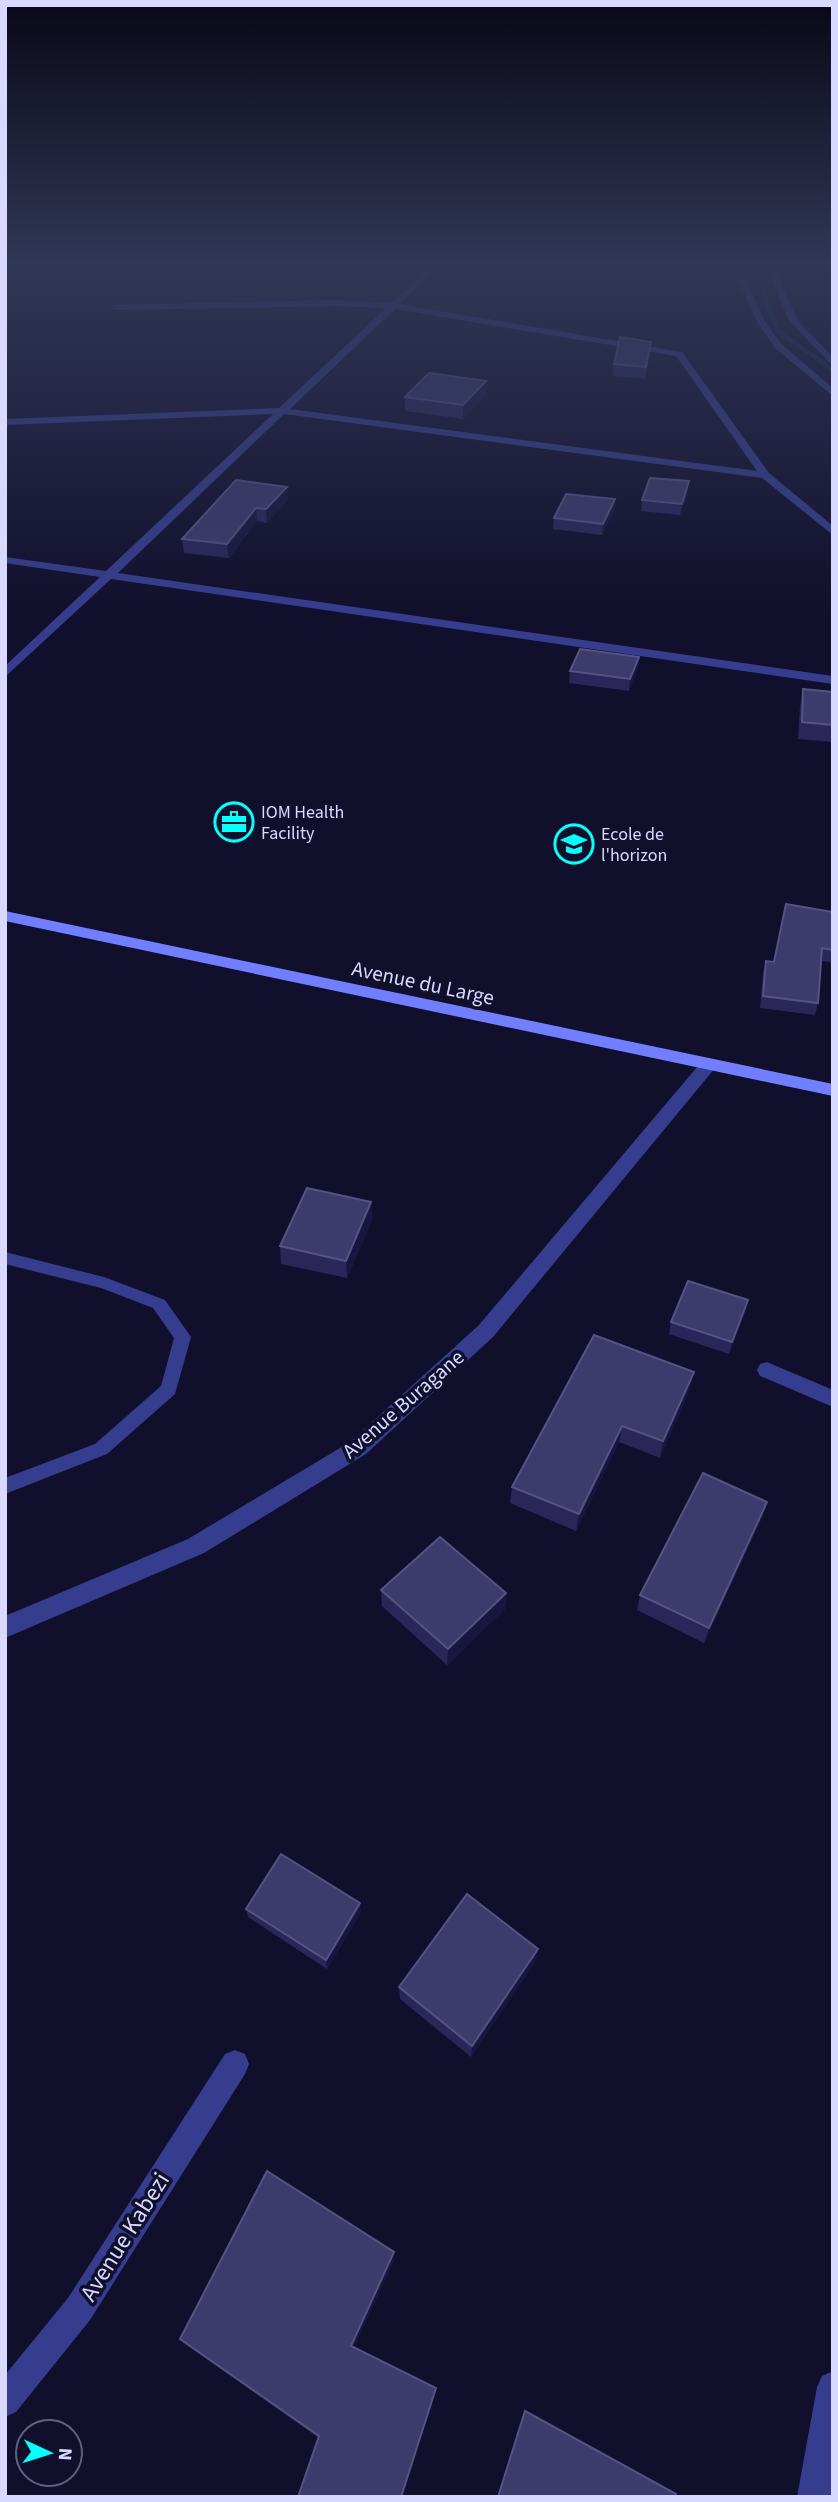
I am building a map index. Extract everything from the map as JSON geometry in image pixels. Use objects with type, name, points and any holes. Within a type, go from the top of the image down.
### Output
[{"type":"main road","name":"Avenue du Large","points":[[5,916],[833,1090]]},
{"type":"street","points":[[5,673],[311,385]]},
{"type":"street","points":[[701,385],[765,475],[833,532]]},
{"type":"street","points":[[5,422],[284,411],[765,475]]},
{"type":"street","points":[[5,560],[833,680]]},
{"type":"street","name":"Avenue Buragane","points":[[5,1628],[197,1546],[358,1448],[486,1331],[709,1064]]},
{"type":"street","points":[[767,1370],[833,1399]]},
{"type":"street","name":"Avenue Kabezi","points":[[5,2401],[79,2309],[235,2064]]},
{"type":"street","points":[[814,2497],[833,2387]]},
{"type":"lane","points":[[5,1258],[104,1283],[159,1304],[183,1336],[169,1389],[101,1449],[5,1486]]},
{"type":"building","points":[[417,385],[482,385],[463,405],[405,397]]},
{"type":"building","points":[[650,478],[689,481],[682,504],[642,500]]},
{"type":"building","points":[[236,480],[287,487],[266,509],[256,508],[227,544],[182,539]]},
{"type":"building","points":[[566,494],[615,499],[603,524],[554,518]]},
{"type":"building","points":[[580,649],[639,657],[630,679],[570,671]]},
{"type":"building","points":[[803,689],[833,692],[833,725],[802,722]]},
{"type":"building","points":[[786,904],[833,912],[833,950],[822,948],[818,1003],[763,996],[766,961],[774,962]]},
{"type":"building","points":[[307,1188],[371,1202],[346,1261],[280,1246]]},
{"type":"building","points":[[688,1281],[748,1300],[732,1342],[671,1322]]},
{"type":"building","points":[[594,1335],[694,1372],[663,1441],[622,1426],[579,1514],[512,1487]]},
{"type":"building","points":[[703,1473],[767,1502],[709,1628],[640,1595]]},
{"type":"building","points":[[440,1537],[506,1593],[448,1649],[381,1590]]},
{"type":"building","points":[[281,1854],[360,1903],[326,1960],[246,1909]]},
{"type":"building","points":[[467,1894],[538,1949],[472,2046],[399,1987]]},
{"type":"building","points":[[267,2171],[394,2252],[351,2346],[436,2388],[401,2497],[298,2497],[319,2436],[180,2339]]},
{"type":"building","points":[[525,2411],[676,2494],[675,2497],[498,2497]]},
{"type":"place","name":"IOM Health Facility","points":[[234,822]]},
{"type":"place","name":"Ecole de l'horizon","points":[[574,844]]}]
